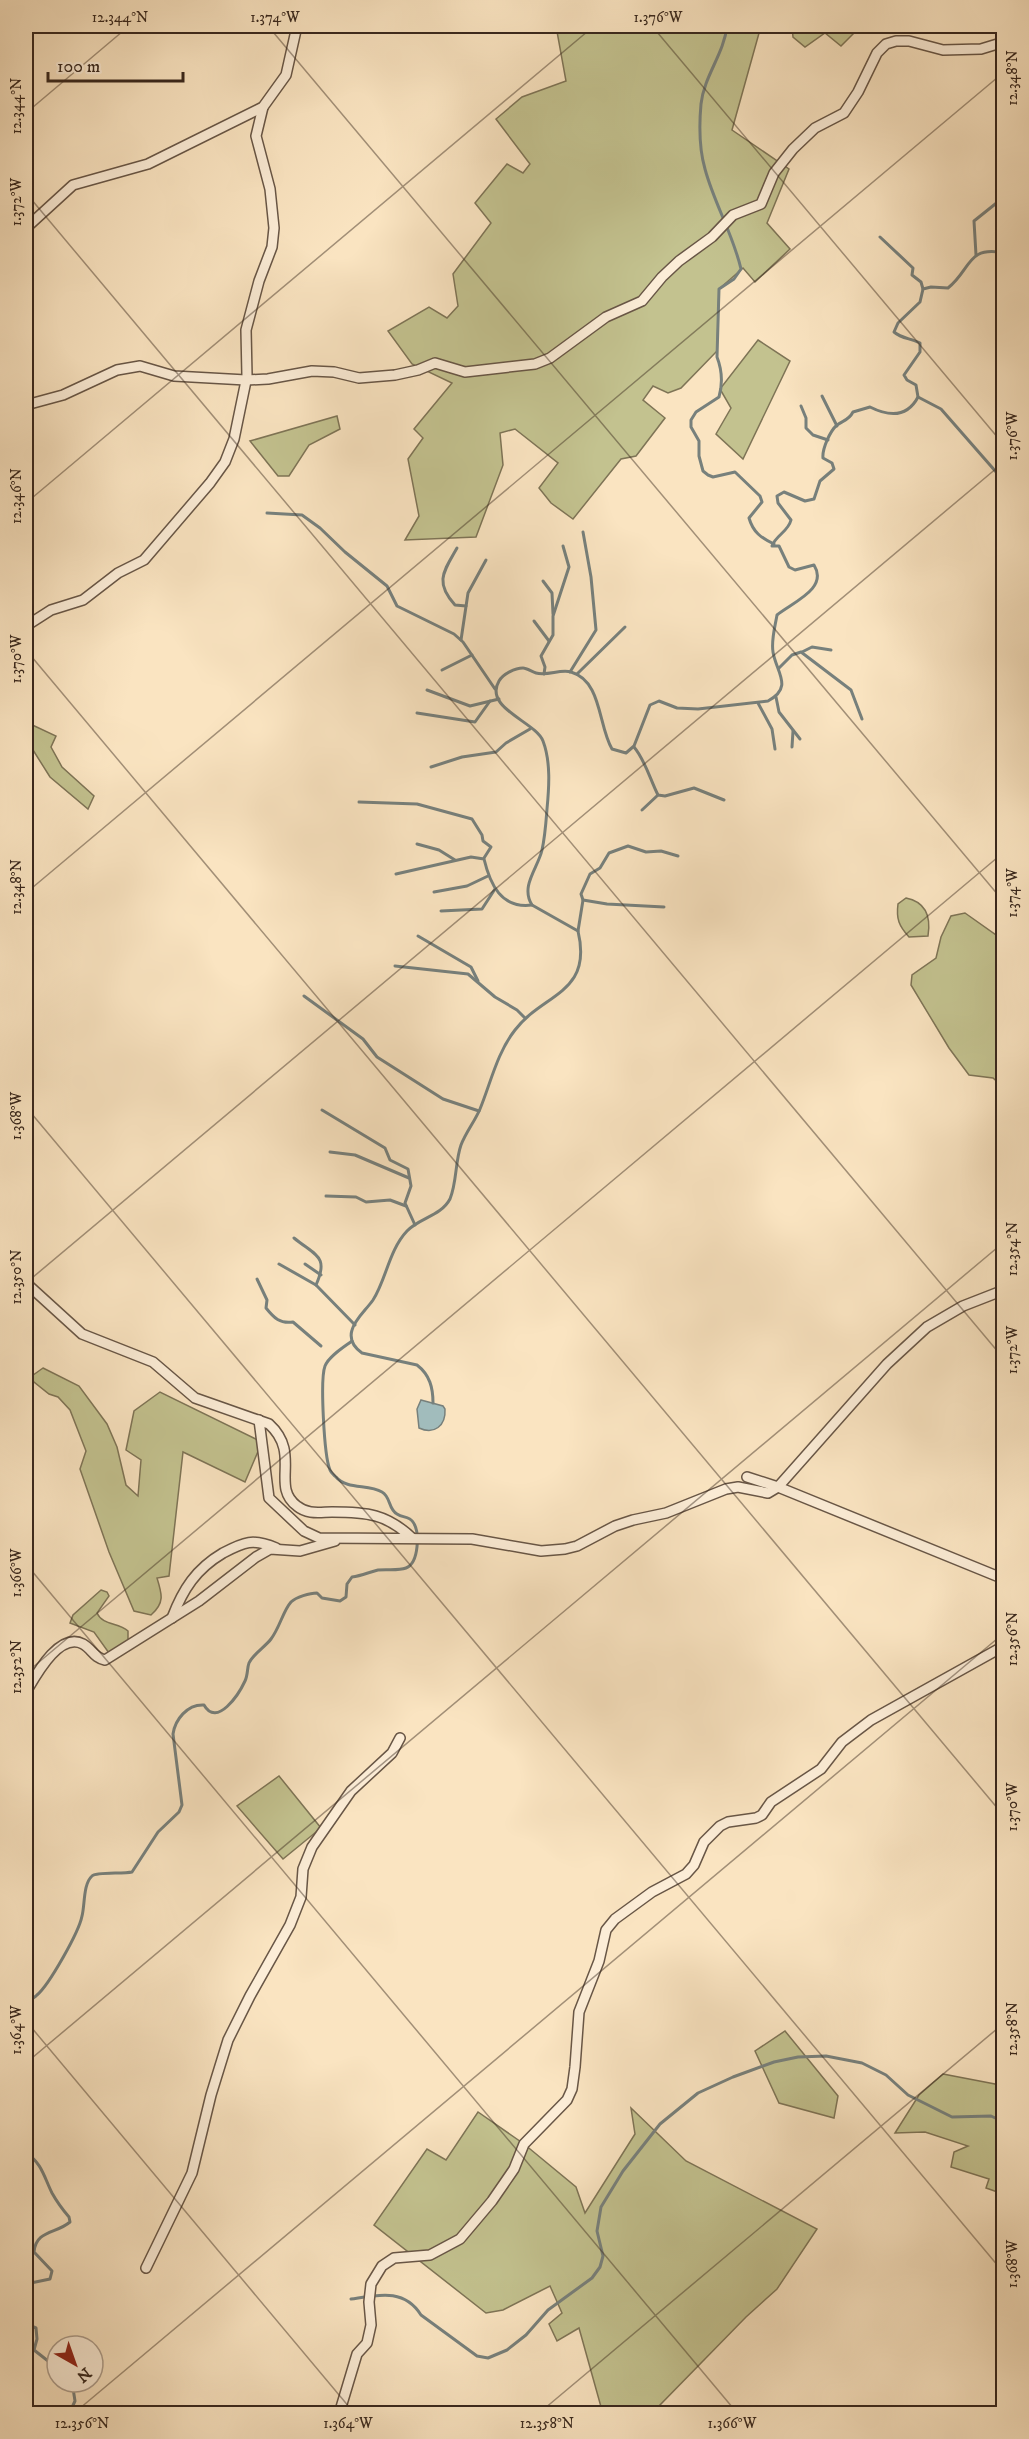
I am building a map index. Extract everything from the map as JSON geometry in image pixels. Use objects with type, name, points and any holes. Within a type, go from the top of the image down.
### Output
[{"type":"street","points":[[26,228],[72,185],[148,164],[263,106],[275,94],[286,75],[297,26]]},
{"type":"street","points":[[26,405],[63,395],[117,370],[140,366],[174,376],[246,380],[268,379],[312,371],[334,372],[359,378],[395,375],[418,370],[435,363],[465,372],[535,364],[550,358],[606,317],[642,301],[670,269],[712,237],[733,215],[761,204],[774,173],[793,149],[815,128],[844,113],[858,92],[877,52],[886,44],[896,40],[909,41],[943,50],[981,49],[1004,42]]},
{"type":"street","points":[[26,626],[51,610],[83,600],[118,573],[144,560],[210,483],[225,462],[234,439],[246,380],[246,330],[259,281],[272,247],[274,228],[270,189],[256,136],[263,106]]},
{"type":"street","points":[[26,1282],[82,1334],[94,1341],[153,1362],[195,1398],[269,1424],[277,1431],[287,1454],[285,1487],[289,1498],[295,1505],[310,1513],[355,1512],[381,1517],[398,1524],[412,1538]]},
{"type":"street","points":[[259,1420],[269,1498],[304,1530],[319,1538],[472,1539],[541,1551],[566,1549],[577,1546],[615,1526],[666,1513],[726,1489],[738,1487],[768,1493],[778,1487],[887,1364],[927,1327],[963,1306],[1004,1290]]},
{"type":"street","points":[[747,1477],[778,1487],[1004,1580]]},
{"type":"street","points":[[26,1692],[47,1658],[61,1646],[73,1642],[81,1643],[97,1659],[105,1660],[199,1601],[256,1557],[270,1549],[300,1551],[340,1539]]},
{"type":"street","points":[[172,1618],[193,1576],[207,1562],[242,1543],[267,1544],[279,1549]]},
{"type":"street","points":[[339,2414],[357,2354],[367,2343],[371,2325],[369,2302],[371,2284],[382,2266],[394,2258],[430,2255],[460,2239],[492,2201],[514,2169],[524,2144],[567,2100],[572,2089],[575,2067],[579,2012],[599,1961],[606,1930],[615,1919],[652,1892],[686,1874],[694,1865],[710,1833],[728,1822],[762,1815],[771,1802],[821,1769],[842,1742],[871,1720],[1004,1646]]},
{"type":"street","points":[[146,2268],[192,2173],[228,2040],[290,1924],[301,1897],[303,1869],[312,1847],[351,1791],[392,1753],[400,1738]]},
{"type":"shaded area","points":[[556,26],[761,26],[732,130],[789,169],[767,223],[790,249],[755,282],[743,268],[719,289],[717,351],[681,388],[668,393],[653,386],[643,400],[665,418],[636,456],[621,459],[573,519],[551,503],[539,488],[558,463],[515,429],[500,433],[503,465],[476,537],[405,540],[419,516],[408,459],[423,438],[414,429],[452,383],[412,364],[388,331],[429,307],[447,318],[458,306],[453,274],[491,223],[475,203],[507,164],[523,173],[530,164],[496,119],[522,97],[566,81]]},
{"type":"shaded area","points":[[792,26],[861,26],[841,46],[825,33],[805,47],[793,37]]},
{"type":"shaded area","points":[[758,340],[790,361],[743,459],[716,434],[731,408],[720,389]]},
{"type":"shaded area","points":[[337,416],[340,429],[309,445],[289,476],[278,476],[250,441]]},
{"type":"shaded area","points":[[26,722],[56,736],[51,747],[62,767],[94,796],[88,809],[50,777],[33,750],[26,748]]},
{"type":"shaded area","points":[[906,898],[918,903],[926,911],[929,923],[928,936],[909,937],[901,926],[897,914],[898,904]]},
{"type":"shaded area","points":[[965,913],[1003,940],[1003,1087],[993,1078],[969,1075],[949,1048],[911,985],[912,975],[936,958],[941,937],[951,916]]},
{"type":"shaded area","points":[[43,1368],[79,1386],[107,1424],[117,1447],[126,1485],[138,1496],[141,1460],[126,1450],[134,1411],[160,1392],[262,1442],[245,1482],[183,1452],[169,1576],[157,1578],[161,1598],[159,1606],[151,1615],[134,1611],[109,1552],[80,1469],[86,1451],[70,1410],[58,1397],[49,1394],[29,1378]]},
{"type":"shaded area","points":[[101,1590],[107,1592],[109,1596],[97,1613],[103,1620],[128,1631],[128,1643],[109,1653],[94,1632],[70,1623],[73,1615]]},
{"type":"shaded area","points":[[279,1776],[321,1828],[283,1859],[237,1806]]},
{"type":"shaded area","points":[[785,2031],[838,2096],[834,2118],[779,2103],[755,2051]]},
{"type":"shaded area","points":[[943,2074],[995,2084],[1003,2089],[1003,2194],[986,2188],[989,2179],[951,2167],[954,2152],[968,2146],[925,2132],[895,2133],[919,2095]]},
{"type":"shaded area","points":[[631,2108],[686,2161],[817,2229],[777,2289],[746,2317],[656,2409],[646,2413],[603,2414],[579,2328],[557,2341],[549,2324],[562,2313],[550,2286],[503,2310],[486,2313],[374,2225],[427,2149],[446,2160],[478,2112],[524,2144],[576,2187],[585,2213],[635,2134]]},
{"type":"water","points":[[421,1400],[443,1406],[445,1409],[445,1415],[438,1428],[424,1430],[419,1428],[417,1409]]},
{"type":"waterway","points":[[727,26],[722,46],[703,94],[700,137],[709,182],[741,269],[734,279],[719,289],[717,357],[721,372],[719,397],[696,412],[691,420],[691,427],[699,441],[699,456],[703,471],[713,477],[735,472],[760,496],[762,502],[749,518],[758,534],[774,544]]},
{"type":"waterway","points":[[976,255],[974,221],[1004,197]]},
{"type":"waterway","points":[[880,237],[913,268],[912,275],[921,282],[923,289]]},
{"type":"waterway","points":[[433,1403],[430,1382],[417,1365],[362,1353],[353,1343],[352,1330],[373,1300],[401,1239],[407,1231],[436,1213],[450,1199],[461,1145],[480,1109],[499,1058],[509,1039],[526,1018],[563,990],[572,980],[578,968],[581,952],[578,931],[532,905],[529,898],[529,884],[540,857],[545,835],[549,784],[547,758],[543,741],[538,734],[512,714],[498,699],[496,691],[499,681],[510,672],[523,668],[540,674],[567,671],[581,677],[589,684],[594,694],[612,749],[626,753],[634,746],[650,705],[659,701],[677,708],[698,709],[768,701],[776,696],[782,685],[773,647],[777,615],[799,600],[813,588],[817,581],[814,565],[795,570],[789,567],[779,546],[772,546],[791,520],[778,503],[777,496],[784,492],[805,501],[814,499],[820,481],[834,469],[832,463],[823,458],[827,440],[834,428],[853,412],[870,407],[884,412],[897,413],[903,412],[914,404],[918,397],[916,385],[907,380],[904,375],[920,352],[920,343],[894,332],[898,323],[920,302],[923,289],[948,288],[976,256],[992,251],[1004,253]]},
{"type":"waterway","points":[[822,396],[837,426]]},
{"type":"waterway","points":[[918,397],[941,409],[1004,481]]},
{"type":"waterway","points":[[801,406],[806,418],[806,428],[813,435],[828,440]]},
{"type":"waterway","points":[[267,513],[302,515],[320,528],[387,586],[397,606],[454,634],[463,642],[495,689]]},
{"type":"waterway","points":[[570,672],[596,630],[591,577],[583,532]]},
{"type":"waterway","points":[[544,674],[545,667],[541,656],[553,635],[553,616],[569,567],[563,546]]},
{"type":"waterway","points":[[457,548],[445,570],[443,583],[455,605],[466,606]]},
{"type":"waterway","points":[[461,640],[468,593],[486,560]]},
{"type":"waterway","points":[[543,581],[552,593],[553,614]]},
{"type":"waterway","points":[[534,621],[549,641]]},
{"type":"waterway","points":[[577,674],[625,627]]},
{"type":"waterway","points":[[802,652],[812,647],[831,650]]},
{"type":"waterway","points":[[779,668],[792,655],[801,652],[851,690],[862,719]]},
{"type":"waterway","points":[[442,670],[472,655]]},
{"type":"waterway","points":[[427,690],[470,706],[499,699]]},
{"type":"waterway","points":[[776,697],[779,712],[800,739]]},
{"type":"waterway","points":[[417,713],[475,722],[490,701]]},
{"type":"waterway","points":[[758,703],[772,729],[775,749]]},
{"type":"waterway","points":[[431,767],[462,757],[496,752],[506,743],[530,729]]},
{"type":"waterway","points":[[792,747],[793,731]]},
{"type":"waterway","points":[[634,747],[658,795],[665,796],[694,788],[724,800]]},
{"type":"waterway","points":[[642,810],[658,795]]},
{"type":"waterway","points":[[359,802],[417,804],[472,819],[483,841],[491,847],[484,858]]},
{"type":"waterway","points":[[417,844],[439,850],[455,860]]},
{"type":"waterway","points":[[583,900],[581,894],[590,874],[600,868],[609,853],[628,846],[646,852],[661,851],[678,856]]},
{"type":"waterway","points":[[396,874],[471,857],[484,859],[494,886],[505,899],[512,903],[532,905]]},
{"type":"waterway","points":[[434,892],[467,886],[488,876]]},
{"type":"waterway","points":[[441,911],[482,909],[495,889]]},
{"type":"waterway","points":[[578,931],[583,900],[607,904],[664,907]]},
{"type":"waterway","points":[[418,936],[471,967],[478,981]]},
{"type":"waterway","points":[[395,966],[468,974],[525,1018]]},
{"type":"waterway","points":[[304,996],[363,1039],[377,1057],[443,1099],[479,1111]]},
{"type":"waterway","points":[[322,1110],[385,1148],[390,1160],[408,1169],[411,1186],[405,1203],[415,1225]]},
{"type":"waterway","points":[[330,1152],[355,1155],[409,1178]]},
{"type":"waterway","points":[[326,1196],[356,1197],[366,1202],[390,1200],[406,1206]]},
{"type":"waterway","points":[[294,1238],[314,1253],[321,1262],[316,1285],[355,1325]]},
{"type":"waterway","points":[[279,1264],[316,1285]]},
{"type":"waterway","points":[[305,1264],[321,1275]]},
{"type":"waterway","points":[[257,1279],[267,1300],[266,1308],[272,1315],[278,1320],[293,1322],[321,1346]]},
{"type":"waterway","points":[[26,2003],[42,1989],[70,1945],[80,1924],[86,1889],[92,1876],[132,1872],[158,1832],[179,1812],[182,1805],[173,1734],[176,1723],[183,1714],[198,1705],[204,1705],[209,1711],[215,1713],[221,1711],[233,1700],[245,1681],[248,1665],[271,1639],[293,1600],[317,1593],[322,1598],[340,1601],[346,1597],[347,1584],[352,1577],[378,1570],[403,1569],[414,1560],[417,1533],[411,1520],[394,1512],[382,1492],[346,1484],[330,1470],[324,1434],[325,1366],[337,1352],[352,1341]]},
{"type":"waterway","points":[[351,2299],[381,2295],[398,2297],[414,2306],[421,2315],[477,2356],[488,2358],[507,2350],[526,2335],[548,2310],[592,2278],[600,2267],[603,2256],[597,2231],[601,2207],[623,2171],[660,2124],[698,2093],[774,2062],[798,2057],[826,2056],[862,2063],[886,2075],[908,2095],[952,2117],[991,2116],[1004,2122]]},
{"type":"waterway","points":[[26,2153],[39,2166],[70,2222],[43,2236],[36,2245],[34,2252],[52,2271],[50,2279],[26,2284]]},
{"type":"waterway","points":[[26,2327],[29,2325],[36,2328],[37,2339],[34,2350],[45,2359]]},
{"type":"waterway","points":[[69,2414],[75,2401],[74,2394]]}]
